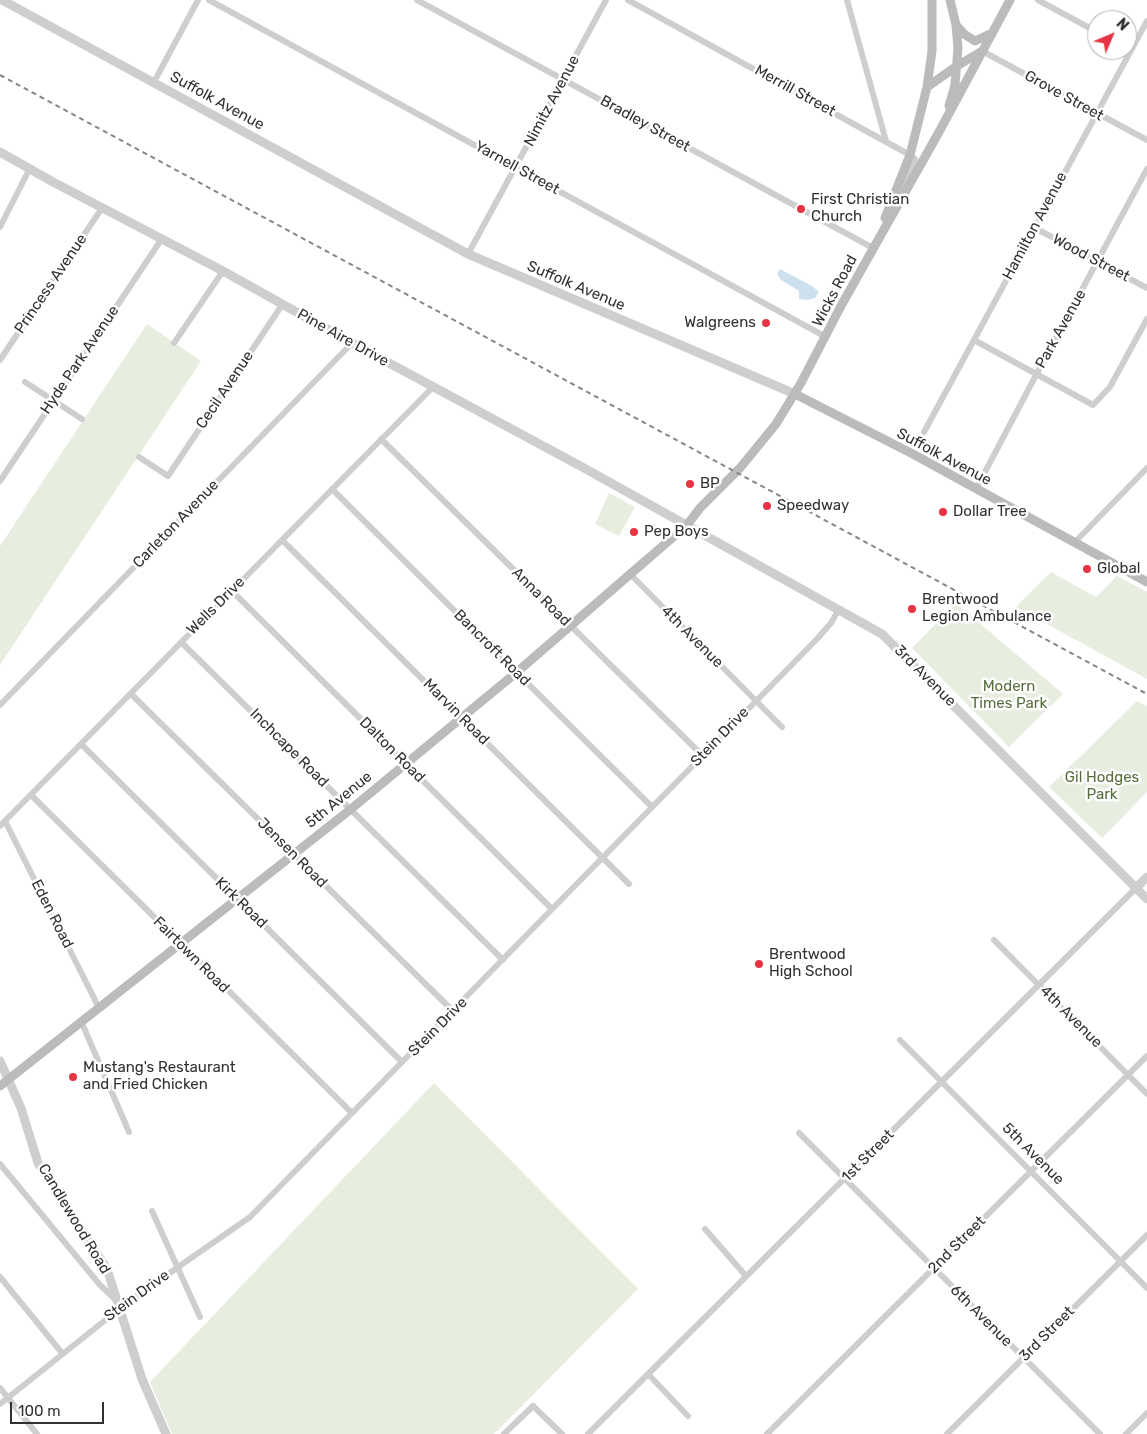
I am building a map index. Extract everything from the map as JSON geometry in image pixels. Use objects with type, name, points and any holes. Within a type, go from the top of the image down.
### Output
[{"type":"main road","points":[[873,248],[910,155],[927,87],[932,51],[932,0]]},
{"type":"main road","points":[[939,132],[954,85],[957,66],[956,25],[950,0]]},
{"type":"main road","name":"Wicks Road","points":[[686,524],[760,446],[795,394],[1010,0]]},
{"type":"main road","points":[[956,25],[964,34],[975,41],[986,37],[992,32]]},
{"type":"main road","points":[[927,87],[982,51]]},
{"type":"main road","name":"Suffolk Avenue","points":[[795,394],[910,453],[1147,582]]},
{"type":"main road","name":"5th Avenue","points":[[0,1086],[81,1020],[99,1008],[407,764],[517,672],[686,524]]},
{"type":"street","name":"Suffolk Avenue","points":[[2,0],[468,254],[795,394]]},
{"type":"street","points":[[154,82],[198,0]]},
{"type":"street","name":"Yarnell Street","points":[[209,0],[826,336]]},
{"type":"street","name":"Bradley Street","points":[[417,0],[873,248]]},
{"type":"street","name":"Nimitz Avenue","points":[[468,254],[606,0]]},
{"type":"street","name":"Merrill Street","points":[[628,0],[910,155]]},
{"type":"street","points":[[847,0],[886,141]]},
{"type":"street","points":[[1038,0],[1087,27]]},
{"type":"street","name":"Hamilton Avenue","points":[[1137,37],[1147,21]]},
{"type":"street","name":"Grove Street","points":[[982,51],[1147,140]]},
{"type":"street","name":"Hamilton Avenue","points":[[924,432],[1123,60]]},
{"type":"street","name":"Pine Aire Drive","points":[[0,152],[161,240],[223,271],[282,305],[686,524]]},
{"type":"street","points":[[896,208],[915,159],[910,155]]},
{"type":"street","points":[[0,227],[30,168]]},
{"type":"street","name":"Park Avenue","points":[[976,489],[1147,169]]},
{"type":"street","name":"Princess Avenue","points":[[0,360],[102,208]]},
{"type":"street","name":"Wood Street","points":[[1035,228],[1147,288]]},
{"type":"street","name":"Hyde Park Avenue","points":[[0,481],[161,240]]},
{"type":"street","points":[[174,343],[223,271]]},
{"type":"street","name":"Cecil Avenue","points":[[139,457],[168,476],[282,305]]},
{"type":"street","points":[[974,340],[1093,405],[1110,387],[1147,319]]},
{"type":"street","name":"Carleton Avenue","points":[[0,705],[352,343]]},
{"type":"street","points":[[25,382],[82,419]]},
{"type":"street","name":"Wells Drive","points":[[3,823],[433,387]]},
{"type":"street","name":"Anna Road","points":[[381,439],[702,755]]},
{"type":"street","points":[[1074,543],[1147,468]]},
{"type":"street","name":"Bancroft Road","points":[[332,489],[652,807]]},
{"type":"street","name":"3rd Avenue","points":[[686,524],[882,634],[1147,898]]},
{"type":"street","name":"Marvin Road","points":[[282,540],[628,884]]},
{"type":"street","name":"4th Avenue","points":[[629,573],[782,727]]},
{"type":"street","name":"Dalton Road","points":[[232,591],[552,908]]},
{"type":"street","name":"Stein Drive","points":[[0,1404],[118,1304],[178,1267],[250,1217],[817,639],[831,623],[839,609]]},
{"type":"street","name":"Inchcape Road","points":[[181,642],[503,960]]},
{"type":"street","name":"Jensen Road","points":[[131,694],[453,1011]]},
{"type":"street","name":"Kirk Road","points":[[81,744],[402,1062]]},
{"type":"street","name":"Fairtown Road","points":[[31,795],[352,1113]]},
{"type":"street","name":"Eden Road","points":[[3,823],[99,1008]]},
{"type":"street","name":"1st Street","points":[[588,1434],[1147,877]]},
{"type":"street","name":"4th Avenue","points":[[994,940],[1147,1094]]},
{"type":"street","points":[[81,1020],[129,1132]]},
{"type":"street","name":"5th Avenue","points":[[900,1040],[1147,1288]]},
{"type":"street","name":"2nd Street","points":[[767,1434],[1147,1056]]},
{"type":"street","name":"Candlewood Road","points":[[0,1061],[21,1108],[38,1163],[107,1269],[142,1380],[166,1434]]},
{"type":"street","name":"6th Avenue","points":[[799,1133],[1100,1434]]},
{"type":"street","points":[[0,1164],[100,1285],[118,1304]]},
{"type":"street","points":[[152,1211],[200,1317]]},
{"type":"street","points":[[705,1229],[746,1276]]},
{"type":"street","name":"3rd Street","points":[[947,1434],[1147,1235]]},
{"type":"street","points":[[0,1277],[62,1353]]},
{"type":"street","points":[[648,1374],[688,1416]]},
{"type":"street","points":[[0,1388],[37,1434]]},
{"type":"street","points":[[504,1434],[533,1406],[562,1434]]},
{"type":"street","points":[[1126,1434],[1147,1413]]},
{"type":"green space","points":[[147,324],[201,361],[0,665],[0,546]]},
{"type":"green space","points":[[609,493],[635,507],[619,536],[595,524]]},
{"type":"green space","points":[[1051,572],[1096,597],[1117,576],[1147,592],[1147,679],[1016,607]]},
{"type":"green space","name":"Modern Times Park","points":[[956,603],[1063,694],[1009,747],[912,648]]},
{"type":"green space","name":"Gil Hodges Park","points":[[1137,701],[1147,706],[1147,792],[1102,838],[1049,787]]},
{"type":"green space","points":[[434,1083],[638,1289],[494,1434],[172,1434],[150,1382]]},
{"type":"water","points":[[780,269],[812,286],[819,292],[815,298],[808,300],[799,299],[799,291],[781,280],[777,274]]},
{"type":"railway","points":[[0,75],[1147,694]]},
{"type":"place","name":"First Christian Church","points":[[801,209]]},
{"type":"place","name":"Walgreens","points":[[766,323]]},
{"type":"place","name":"BP","points":[[690,484]]},
{"type":"place","name":"Speedway","points":[[767,506]]},
{"type":"place","name":"Dollar Tree","points":[[943,512]]},
{"type":"place","name":"Pep Boys","points":[[634,532]]},
{"type":"place","name":"Global","points":[[1087,569]]},
{"type":"place","name":"Brentwood Legion Ambulance","points":[[912,609]]},
{"type":"place","name":"Brentwood High School","points":[[759,964]]},
{"type":"place","name":"Mustang's Restaurant and Fried Chicken","points":[[73,1077]]}]
